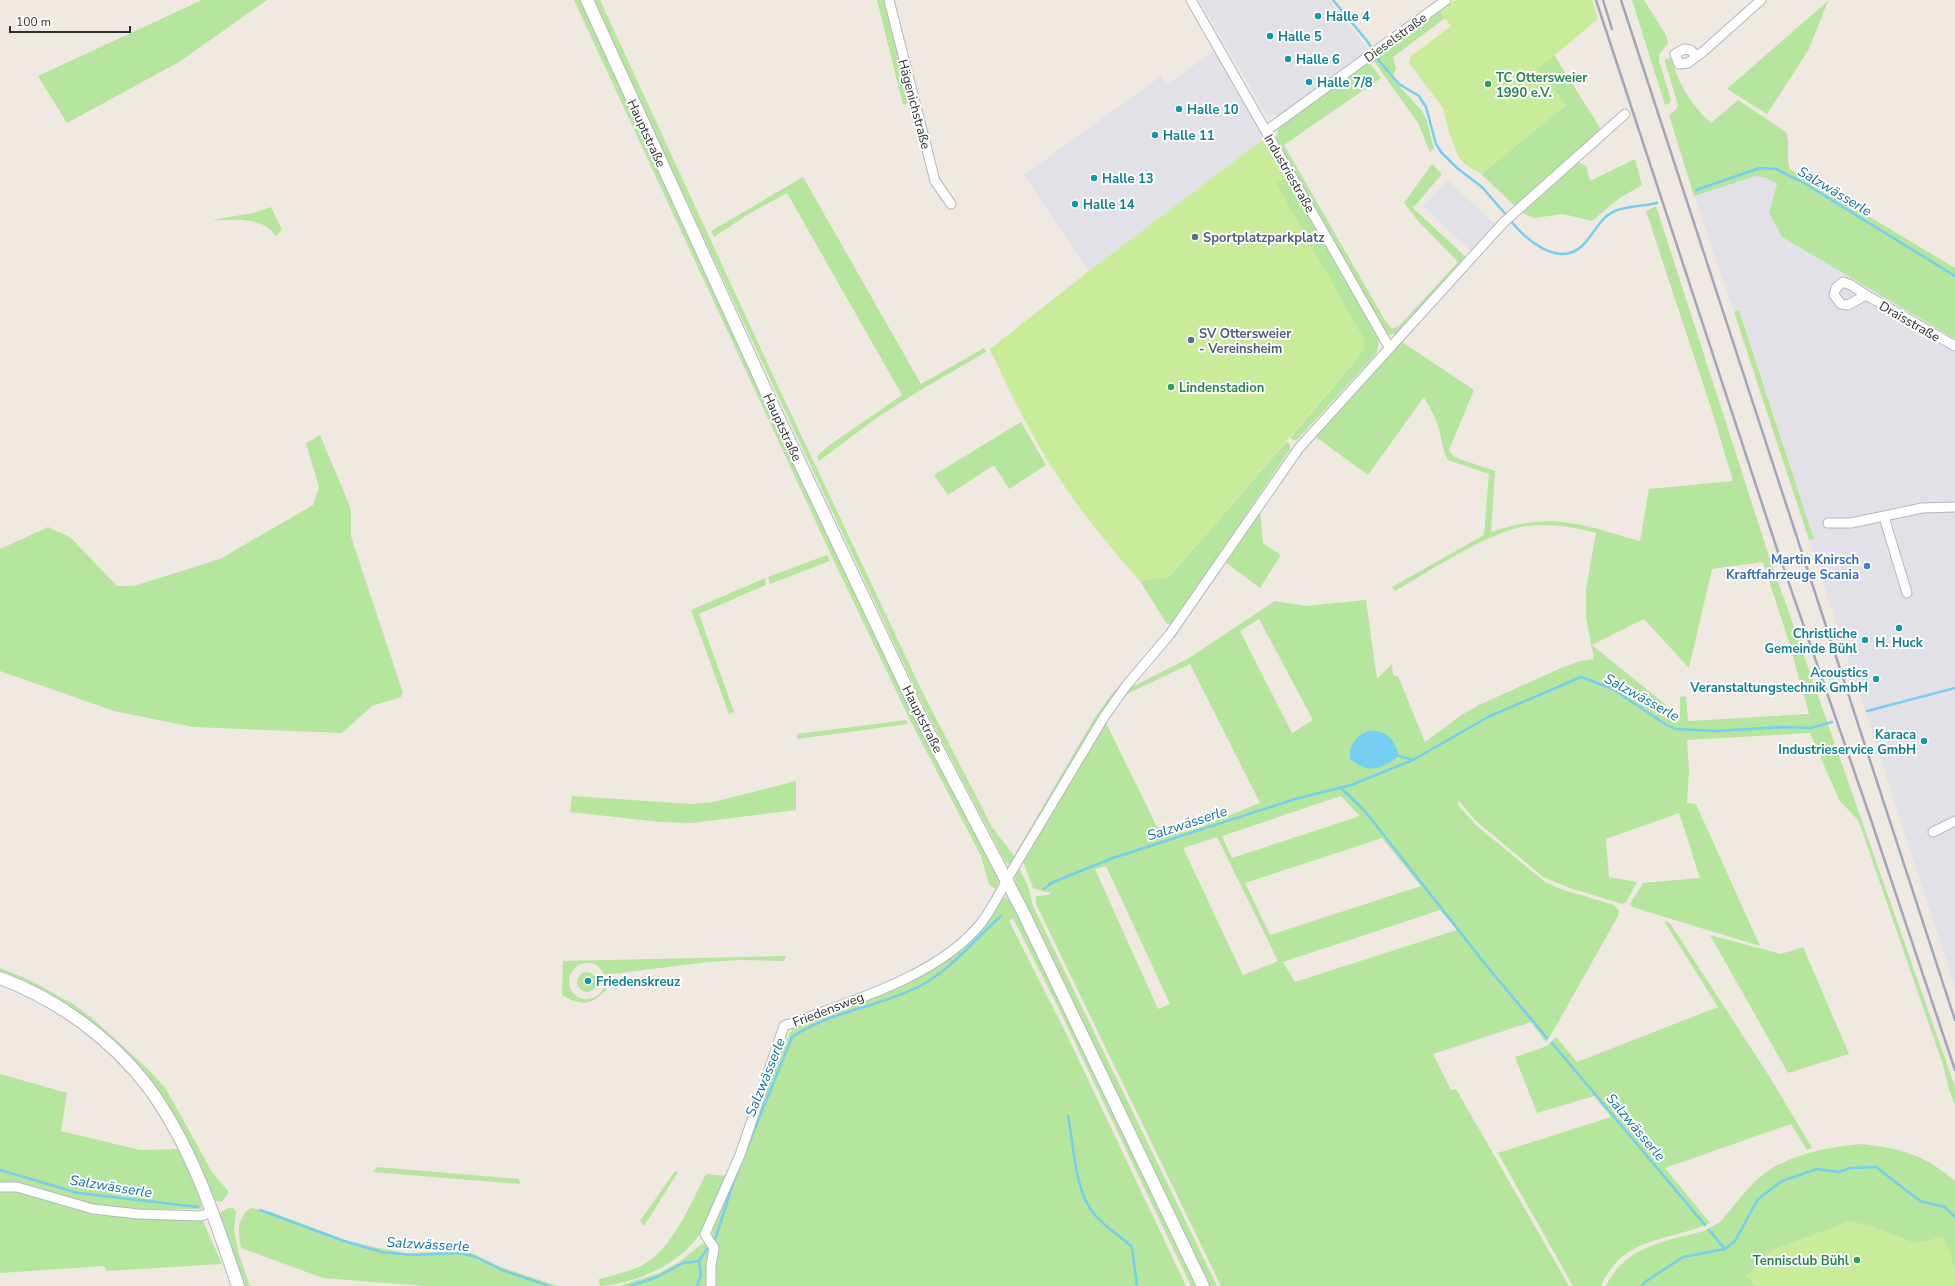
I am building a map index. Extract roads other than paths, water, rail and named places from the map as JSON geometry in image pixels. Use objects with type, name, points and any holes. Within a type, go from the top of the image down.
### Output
[{"type":"street","name":"Hauptstraße","points":[[587,0],[783,428],[918,712],[1006,880],[1203,1286]]},
{"type":"street","name":"Hägenichstraße","points":[[889,0],[935,181],[951,204]]},
{"type":"street","name":"Industriestraße","points":[[1191,0],[1389,347]]},
{"type":"street","name":"Dieselstraße","points":[[1266,131],[1446,0]]},
{"type":"street","points":[[1697,56],[1750,4],[1761,0]]},
{"type":"street","name":"Friedensweg","points":[[711,1286],[711,1266],[714,1248],[705,1234],[740,1154],[784,1026],[900,981],[933,965],[964,941],[981,922],[997,899],[1006,880],[1086,745],[1126,686],[1170,634],[1299,448],[1504,222],[1625,114]]},
{"type":"street","name":"Draisstraße","points":[[1866,295],[1955,346]]},
{"type":"street","points":[[1828,523],[1851,523],[1922,508],[1955,507]]},
{"type":"street","points":[[1884,517],[1906,593]]},
{"type":"street","points":[[1933,832],[1955,821]]},
{"type":"street","points":[[0,978],[40,996],[68,1013],[96,1034],[148,1088],[174,1130],[199,1179],[238,1286]]},
{"type":"street","points":[[0,1187],[17,1187],[100,1210],[138,1214],[201,1216],[212,1212]]},
{"type":"water","points":[[1370,730],[1390,737],[1399,756],[1381,767],[1375,768],[1363,767],[1350,759],[1350,749],[1354,741]]},
{"type":"waterway","name":"Salzwässerle","points":[[1333,0],[1368,42],[1380,62],[1399,84],[1419,96],[1426,107],[1436,144],[1441,152],[1457,168],[1482,187],[1507,216]]},
{"type":"waterway","name":"Salzwässerle","points":[[1696,190],[1760,168],[1776,169],[1804,183],[1955,276]]},
{"type":"waterway","name":"Salzwässerle","points":[[1510,220],[1533,242],[1543,248],[1563,254],[1573,252],[1582,246],[1601,222],[1615,211],[1657,203]]},
{"type":"waterway","name":"Salzwässerle","points":[[1044,889],[1051,883],[1113,858],[1295,799],[1351,785],[1413,760],[1488,717],[1581,677],[1613,689],[1665,724],[1675,729],[1717,731],[1782,727],[1811,728],[1832,722]]},
{"type":"waterway","name":"Salzwässerle","points":[[1867,711],[1955,688]]},
{"type":"waterway","name":"Salzwässerle","points":[[1399,756],[1413,760]]},
{"type":"waterway","name":"Salzwässerle","points":[[1341,788],[1364,810],[1490,970],[1547,1038]]},
{"type":"waterway","name":"Salzwässerle","points":[[712,1242],[716,1237],[733,1183],[792,1037],[823,1021],[888,999],[920,986],[953,963],[1001,916]]},
{"type":"waterway","name":"Salzwässerle","points":[[1552,1043],[1705,1225]]},
{"type":"waterway","points":[[1068,1116],[1077,1174],[1084,1196],[1088,1205],[1097,1217],[1132,1247],[1137,1286]]},
{"type":"waterway","points":[[1642,1286],[1645,1282],[1683,1257],[1725,1249],[1735,1241],[1758,1199],[1782,1181],[1817,1169],[1839,1172],[1850,1168],[1876,1167],[1920,1201],[1945,1207],[1955,1217]]},
{"type":"waterway","name":"Salzwässerle","points":[[0,1170],[78,1193],[198,1207]]},
{"type":"waterway","name":"Salzwässerle","points":[[260,1210],[344,1241],[382,1252],[411,1255],[459,1253],[476,1257],[502,1270],[549,1286]]},
{"type":"waterway","name":"Salzwässerle","points":[[1709,1230],[1725,1249]]},
{"type":"waterway","name":"Salzwässerle","points":[[631,1286],[657,1277],[683,1263],[699,1261],[709,1246]]},
{"type":"waterway","points":[[697,1286],[701,1275],[699,1261]]},
{"type":"railway","points":[[1596,0],[1776,546],[1868,811],[1955,1070]]},
{"type":"railway","points":[[1603,0],[1612,29]]},
{"type":"railway","points":[[1621,0],[1955,1020]]},
{"type":"place","name":"Halle 4","points":[[1318,16]]},
{"type":"place","name":"Halle 5","points":[[1270,36]]},
{"type":"place","name":"Halle 6","points":[[1288,59]]},
{"type":"place","name":"Halle 7/8","points":[[1309,82]]},
{"type":"place","name":"TC Ottersweier 1990 e.V.","points":[[1488,84]]},
{"type":"place","name":"Halle 10","points":[[1179,109]]},
{"type":"place","name":"Halle 11","points":[[1155,135]]},
{"type":"place","name":"Halle 13","points":[[1094,178]]},
{"type":"place","name":"Halle 14","points":[[1075,204]]},
{"type":"place","name":"Sportplatzparkplatz","points":[[1195,237]]},
{"type":"place","name":"SV Ottersweier - Vereinsheim","points":[[1191,340]]},
{"type":"place","name":"Lindenstadion","points":[[1171,387]]},
{"type":"place","name":"Martin Knirsch Kraftfahrzeuge Scania","points":[[1867,566]]},
{"type":"place","name":"H. Huck","points":[[1899,628]]},
{"type":"place","name":"Christliche Gemeinde Bühl","points":[[1865,640]]},
{"type":"place","name":"Acoustics Veranstaltungstechnik GmbH","points":[[1876,679]]},
{"type":"place","name":"Karaca Industrieservice GmbH","points":[[1924,741]]},
{"type":"place","name":"Friedenskreuz","points":[[588,981]]},
{"type":"place","name":"Tennisclub Bühl","points":[[1857,1260]]}]
